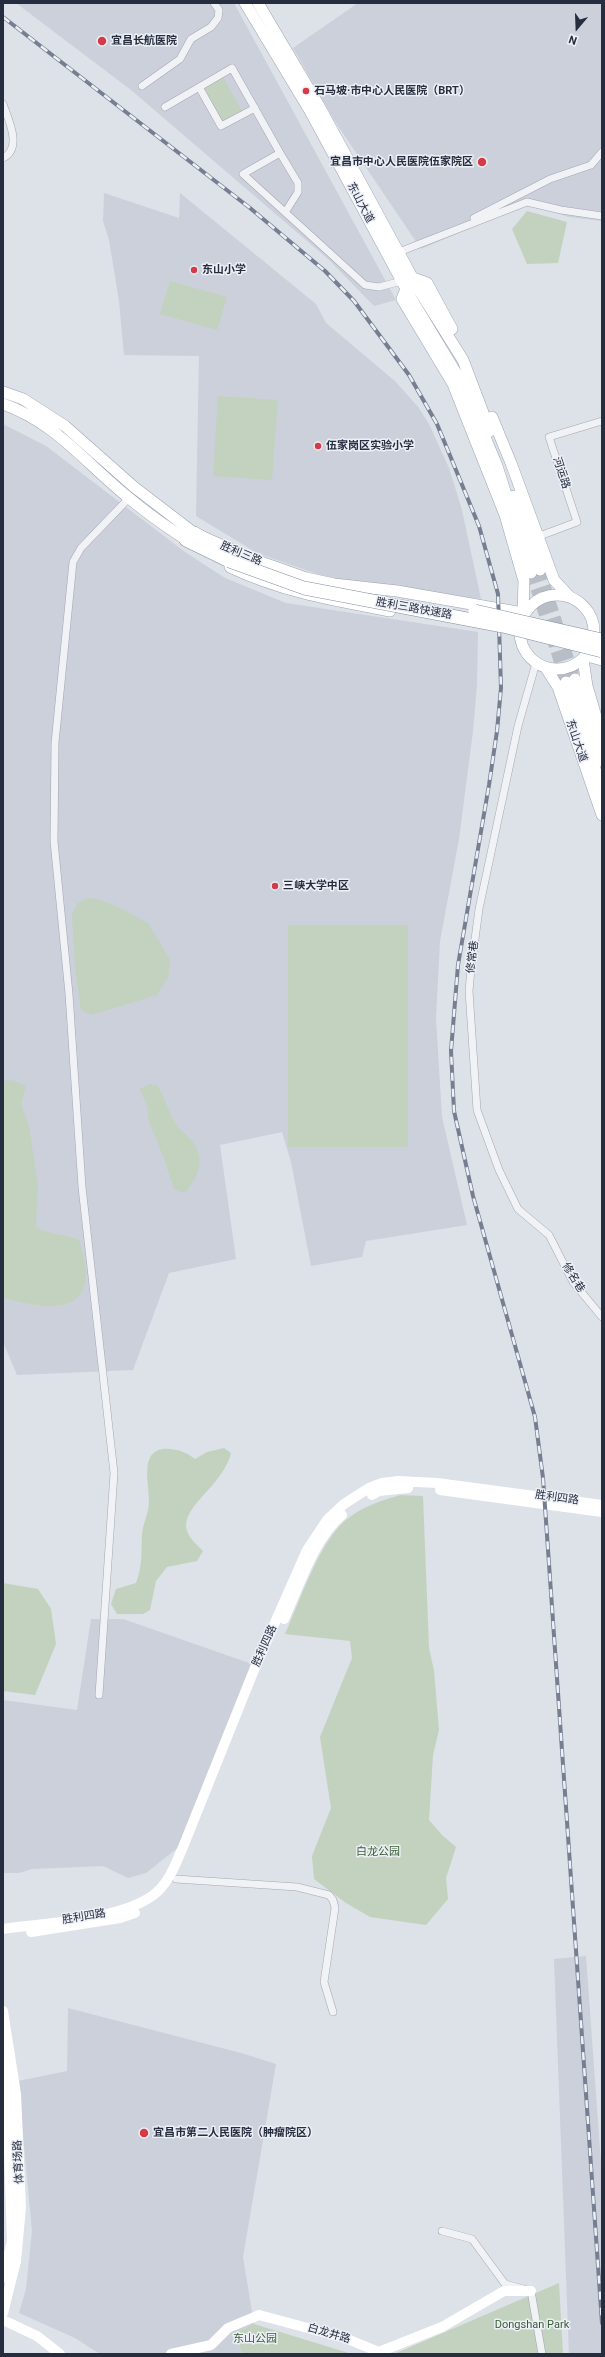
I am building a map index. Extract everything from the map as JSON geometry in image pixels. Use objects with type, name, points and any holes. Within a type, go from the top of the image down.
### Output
[{"type":"highway","points":[[190,536],[230,558]]},
{"type":"highway","name":"胜利三路快速路","points":[[230,558],[305,583],[504,616],[600,635]]},
{"type":"highway","name":"胜利三路快速路","points":[[230,558],[304,588],[503,626],[602,651]]},
{"type":"main road","name":"东山大道","points":[[245,3],[310,111],[407,283],[419,290],[463,360],[535,572],[497,466],[464,386],[412,300],[407,283],[399,252],[319,106],[258,3]]},
{"type":"main road","points":[[407,283],[427,283],[467,356],[512,463],[537,537],[554,580],[570,597],[587,610],[600,635],[585,658],[566,669],[546,668],[536,663],[527,655],[519,635],[523,613],[524,581],[505,515],[453,384],[402,299],[407,283]]},
{"type":"main road","name":"胜利三路","points":[[3,392],[23,399],[65,426],[190,536],[226,565],[286,590],[349,604],[519,635]]},
{"type":"main road","name":"胜利三路","points":[[3,404],[39,421],[59,434],[128,498],[190,536],[280,570],[306,578],[523,613]]},
{"type":"main road","points":[[523,613],[541,599],[555,595],[570,597]]},
{"type":"main road","points":[[585,658],[602,660]]},
{"type":"main road","points":[[585,658],[586,686],[602,735]]},
{"type":"main road","name":"东山大道","points":[[546,668],[558,687],[602,815]]},
{"type":"main road","points":[[602,762],[570,681],[602,790]]},
{"type":"main road","points":[[602,718],[602,735]]},
{"type":"main road","name":"胜利四路","points":[[3,1929],[123,1910],[146,1901],[158,1891],[172,1872],[183,1847],[254,1670],[307,1550],[314,1536],[327,1520],[344,1504],[369,1488],[382,1483],[398,1480],[445,1484],[602,1505]]},
{"type":"main road","name":"胜利四路","points":[[3,1936],[84,1924],[136,1913],[151,1905],[176,1879],[190,1849],[259,1673],[317,1547],[334,1522],[354,1505],[379,1491],[406,1488],[436,1489],[602,1512]]},
{"type":"main road","name":"体育场路","points":[[3,2011],[16,2094],[12,2191],[19,2240],[3,2313]]},
{"type":"main road","name":"体育场路","points":[[3,2056],[8,2091],[12,2191],[12,2242],[3,2278]]},
{"type":"main road","name":"白龙井路","points":[[171,2354],[211,2345],[228,2328],[259,2315],[345,2338],[379,2352],[442,2327],[504,2291],[531,2291]]},
{"type":"main road","points":[[3,2320],[37,2336],[60,2354]]},
{"type":"street","points":[[142,86],[180,59],[191,39],[211,27],[218,18],[219,10],[214,3]]},
{"type":"street","points":[[165,106],[232,68],[298,183],[298,192],[286,211]]},
{"type":"street","points":[[199,87],[221,126],[255,108]]},
{"type":"street","points":[[3,104],[14,138],[13,145],[8,156],[3,158]]},
{"type":"street","points":[[449,231],[550,179],[591,165],[602,152]]},
{"type":"street","points":[[280,153],[243,174],[286,211],[365,285],[379,287],[407,283]]},
{"type":"street","points":[[399,252],[449,231],[527,202],[560,210],[602,216]]},
{"type":"street","name":"河运路","points":[[537,537],[577,522],[549,437],[602,421]]},
{"type":"street","points":[[99,1695],[114,1473],[82,1188],[69,994],[54,841],[55,743],[73,562],[81,548],[128,498]]},
{"type":"street","name":"修常巷","points":[[536,663],[518,726],[479,909],[469,991],[477,1110],[499,1170],[518,1209],[549,1235]]},
{"type":"street","name":"修名巷","points":[[549,1235],[573,1282],[602,1317]]},
{"type":"street","points":[[176,1879],[297,1887],[329,1895],[333,1900],[335,1908],[324,1982],[333,2012]]},
{"type":"street","points":[[442,2231],[472,2239],[505,2284],[531,2291],[542,2354]]},
{"type":"shaded area","points":[[16,3],[234,3],[396,300],[374,306],[328,259],[131,90]]},
{"type":"shaded area","name":"宜昌市中心人民医院伍家院区","points":[[358,3],[602,3],[602,221],[569,217],[527,204],[421,249],[334,120],[293,48]]},
{"type":"shaded area","name":"伍家岗区实验小学","points":[[104,193],[179,218],[180,193],[316,304],[326,323],[396,382],[418,407],[429,424],[449,468],[462,510],[481,599],[355,583],[320,575],[257,553],[196,516],[199,356],[124,355],[119,301],[109,240],[103,221]]},
{"type":"shaded area","name":"三峡大学中区","points":[[3,424],[46,446],[185,552],[225,578],[286,603],[478,632],[477,685],[473,731],[459,839],[440,941],[436,1018],[442,1117],[467,1225],[366,1241],[362,1257],[311,1266],[291,1162],[282,1132],[220,1145],[236,1259],[169,1273],[133,1370],[17,1375],[3,1342]]},
{"type":"shaded area","points":[[91,1619],[123,1619],[252,1664],[180,1846],[146,1873],[128,1878],[103,1866],[32,1869],[19,1873],[3,1873],[3,1700],[77,1710]]},
{"type":"shaded area","points":[[586,1956],[602,2177],[602,2354],[569,2354],[554,1959]]},
{"type":"shaded area","name":"宜昌市第二人民医院（肿瘤院区）","points":[[68,2008],[241,2053],[276,2064],[243,2257],[254,2324],[236,2333],[242,2354],[100,2354],[75,2338],[19,2313],[26,2289],[32,2231],[18,2081],[67,2071]]},
{"type":"green space","points":[[223,77],[242,111],[222,123],[202,89]]},
{"type":"green space","points":[[527,211],[567,222],[558,263],[527,264],[512,229]]},
{"type":"green space","points":[[170,281],[227,297],[217,330],[160,314]]},
{"type":"green space","points":[[218,396],[278,400],[272,480],[213,476]]},
{"type":"green space","points":[[88,898],[100,900],[116,906],[148,923],[170,960],[168,977],[157,995],[92,1015],[81,1010],[75,968],[72,914],[78,903]]},
{"type":"green space","points":[[288,925],[408,925],[408,1147],[288,1147]]},
{"type":"green space","points":[[12,1080],[26,1086],[21,1104],[29,1126],[38,1185],[36,1227],[46,1232],[79,1240],[84,1258],[86,1277],[82,1290],[75,1299],[65,1304],[53,1306],[40,1305],[3,1298],[3,1081]]},
{"type":"green space","points":[[149,1084],[157,1085],[176,1124],[191,1139],[197,1149],[200,1162],[199,1168],[194,1180],[186,1192],[180,1192],[174,1189],[162,1153],[149,1122],[147,1106],[140,1089]]},
{"type":"green space","points":[[224,1448],[231,1453],[227,1464],[214,1483],[192,1509],[186,1525],[186,1529],[192,1540],[203,1551],[197,1561],[167,1567],[156,1581],[150,1610],[143,1614],[117,1614],[111,1604],[116,1589],[136,1583],[140,1570],[142,1534],[149,1505],[147,1477],[149,1460],[153,1454],[160,1450],[174,1449],[184,1452],[195,1459],[207,1452]]},
{"type":"green space","name":"白龙公园","points":[[401,1495],[423,1496],[429,1648],[434,1671],[439,1730],[433,1755],[429,1820],[442,1835],[456,1847],[446,1878],[448,1899],[426,1925],[370,1917],[346,1903],[314,1879],[312,1856],[331,1808],[320,1737],[352,1658],[350,1641],[285,1634],[314,1566],[337,1529],[343,1522],[358,1511],[384,1500]]},
{"type":"green space","points":[[3,1583],[38,1589],[51,1609],[56,1644],[35,1695],[3,1691]]},
{"type":"green space","name":"Dongshan Park","points":[[559,2283],[563,2354],[394,2354]]},
{"type":"green space","name":"东山公园","points":[[254,2324],[352,2354],[242,2354],[236,2333]]},
{"type":"tunnel","points":[[540,570],[575,679]]},
{"type":"tunnel","points":[[531,573],[566,682]]},
{"type":"railway","points":[[3,17],[250,208],[325,271],[354,301],[409,375],[437,424],[479,526],[498,594],[501,688],[497,731],[489,785],[458,965],[451,1051],[454,1111],[473,1196],[535,1417],[543,1478],[602,2323]]},
{"type":"place","name":"宜昌长航医院","points":[[102,41]]},
{"type":"place","name":"石马坡·市中心人民医院（BRT）","points":[[306,91]]},
{"type":"place","name":"宜昌市中心人民医院伍家院区","points":[[482,162]]},
{"type":"place","name":"东山小学","points":[[194,270]]},
{"type":"place","name":"伍家岗区实验小学","points":[[318,446]]},
{"type":"place","name":"三峡大学中区","points":[[275,886]]},
{"type":"place","name":"宜昌市第二人民医院（肿瘤院区）","points":[[144,2133]]}]
